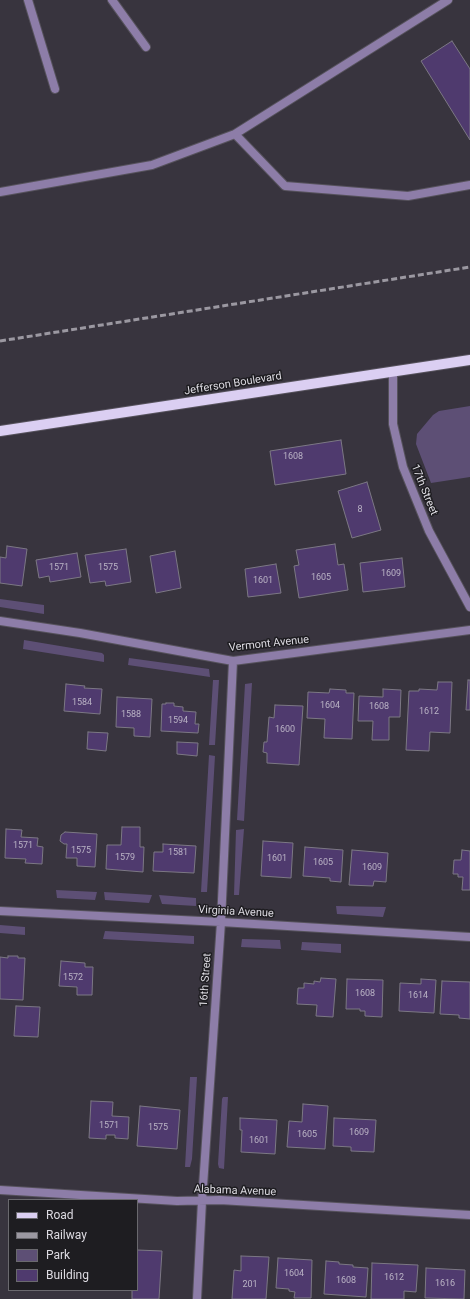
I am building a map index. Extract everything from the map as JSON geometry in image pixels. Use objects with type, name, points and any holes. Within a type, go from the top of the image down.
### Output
[{"type":"main road","name":"Jefferson Boulevard","points":[[0,431],[470,360]]},
{"type":"street","points":[[28,0],[54,89]]},
{"type":"street","points":[[112,0],[146,47]]},
{"type":"street","points":[[0,192],[152,165],[235,134],[448,0]]},
{"type":"street","points":[[235,134],[284,186],[408,196],[470,185]]},
{"type":"street","name":"17th Street","points":[[393,372],[393,424],[403,467],[429,531],[470,607]]},
{"type":"street","name":"Vermont Avenue","points":[[0,621],[80,633],[233,661],[470,630]]},
{"type":"street","name":"16th Street","points":[[197,1299],[202,1201],[222,922],[233,661]]},
{"type":"street","name":"Virginia Avenue","points":[[0,911],[222,922],[470,937]]},
{"type":"street","name":"Alabama Avenue","points":[[0,1190],[177,1201],[220,1200],[470,1215]]},
{"type":"green space","points":[[470,406],[470,477],[431,483],[416,444],[417,434],[433,415],[439,411]]},
{"type":"green space","points":[[0,599],[44,605],[44,614],[0,607]]},
{"type":"green space","points":[[24,640],[102,653],[104,655],[104,662],[23,649]]},
{"type":"green space","points":[[129,658],[209,669],[210,677],[128,665]]},
{"type":"green space","points":[[213,680],[219,680],[215,745],[209,745]]},
{"type":"green space","points":[[252,683],[244,821],[237,820],[245,684]]},
{"type":"green space","points":[[209,755],[215,756],[207,892],[201,892]]},
{"type":"green space","points":[[244,829],[239,895],[234,895],[236,830]]},
{"type":"green space","points":[[56,890],[97,892],[95,900],[57,898]]},
{"type":"green space","points":[[104,892],[152,895],[149,903],[105,900]]},
{"type":"green space","points":[[159,895],[196,898],[196,906],[162,904]]},
{"type":"green space","points":[[336,906],[386,907],[383,917],[337,914]]},
{"type":"green space","points":[[0,925],[25,927],[25,935],[0,933]]},
{"type":"green space","points":[[105,931],[194,936],[194,944],[103,939]]},
{"type":"green space","points":[[242,939],[280,940],[281,949],[241,947]]},
{"type":"green space","points":[[302,942],[341,944],[341,953],[301,950]]},
{"type":"green space","points":[[190,1077],[197,1077],[192,1159],[190,1167],[185,1167]]},
{"type":"green space","points":[[223,1097],[228,1097],[224,1169],[219,1168],[218,1164]]},
{"type":"building","points":[[452,41],[470,69],[470,140],[421,61]]},
{"type":"building","points":[[341,440],[346,474],[275,485],[270,451]]},
{"type":"building","points":[[367,482],[381,530],[352,538],[338,491]]},
{"type":"building","points":[[335,544],[338,565],[344,564],[348,590],[299,598],[294,566],[299,565],[296,550]]},
{"type":"building","points":[[7,546],[27,549],[22,586],[0,583],[0,557],[6,558]]},
{"type":"building","points":[[126,549],[131,582],[106,586],[105,581],[90,583],[85,555]]},
{"type":"building","points":[[175,551],[181,588],[156,593],[150,556]]},
{"type":"building","points":[[77,553],[81,577],[50,582],[49,576],[39,578],[36,560]]},
{"type":"building","points":[[402,558],[405,587],[363,592],[360,563]]},
{"type":"building","points":[[276,564],[281,593],[248,597],[245,569]]},
{"type":"building","points":[[468,680],[470,680],[470,710],[466,710]]},
{"type":"building","points":[[438,682],[452,682],[450,733],[430,732],[429,751],[406,750],[409,691],[419,691],[419,689],[437,690]]},
{"type":"building","points":[[66,684],[85,686],[84,688],[102,689],[100,714],[64,711]]},
{"type":"building","points":[[330,689],[346,690],[346,693],[354,693],[352,739],[324,738],[325,719],[307,718],[308,692],[329,693]]},
{"type":"building","points":[[383,689],[401,690],[400,717],[389,717],[389,740],[372,740],[373,721],[358,721],[359,696],[383,697]]},
{"type":"building","points":[[117,697],[152,699],[150,737],[134,736],[134,728],[116,727]]},
{"type":"building","points":[[174,703],[174,706],[183,707],[183,711],[196,712],[195,724],[199,724],[198,733],[161,731],[162,704]]},
{"type":"building","points":[[275,705],[303,706],[299,765],[267,763],[267,753],[263,752],[264,742],[267,742],[269,717],[274,718]]},
{"type":"building","points":[[88,732],[108,733],[106,751],[87,749]]},
{"type":"building","points":[[177,742],[198,743],[197,756],[177,754]]},
{"type":"building","points":[[122,827],[140,827],[140,847],[144,847],[143,872],[106,869],[107,845],[121,845]]},
{"type":"building","points":[[6,829],[22,830],[21,837],[38,838],[37,846],[43,847],[42,864],[25,863],[26,859],[5,858]]},
{"type":"building","points":[[65,832],[97,834],[95,867],[77,866],[77,858],[66,858],[67,844],[60,841],[61,835]]},
{"type":"building","points":[[263,841],[293,843],[291,878],[261,876]]},
{"type":"building","points":[[163,844],[196,846],[194,873],[153,871],[154,852],[163,852]]},
{"type":"building","points":[[305,847],[343,850],[341,882],[330,881],[330,878],[303,876]]},
{"type":"building","points":[[352,850],[388,853],[386,882],[374,881],[373,886],[349,885]]},
{"type":"building","points":[[462,850],[470,851],[470,890],[462,890],[463,877],[458,877],[458,874],[453,874],[454,860],[461,860]]},
{"type":"building","points":[[8,956],[25,958],[23,1000],[0,999],[0,957],[8,958]]},
{"type":"building","points":[[61,961],[85,963],[85,967],[93,967],[92,995],[77,995],[77,987],[59,986]]},
{"type":"building","points":[[321,978],[336,979],[333,1017],[316,1016],[317,1005],[297,1004],[298,988],[304,988],[304,983],[314,984],[314,981],[320,982]]},
{"type":"building","points":[[347,979],[383,980],[382,1017],[365,1016],[365,1011],[360,1011],[360,1009],[346,1009]]},
{"type":"building","points":[[421,979],[436,980],[434,1013],[399,1011],[400,983],[421,984]]},
{"type":"building","points":[[442,981],[470,982],[470,1019],[459,1018],[459,1015],[440,1014]]},
{"type":"building","points":[[16,1006],[40,1007],[38,1037],[14,1036]]},
{"type":"building","points":[[91,1101],[113,1102],[112,1116],[129,1117],[128,1139],[115,1138],[115,1135],[106,1135],[106,1139],[89,1138]]},
{"type":"building","points":[[303,1104],[328,1106],[325,1149],[287,1147],[289,1121],[302,1122]]},
{"type":"building","points":[[140,1106],[180,1110],[177,1149],[137,1146]]},
{"type":"building","points":[[240,1118],[277,1120],[275,1154],[241,1152],[242,1130],[240,1130]]},
{"type":"building","points":[[334,1118],[376,1120],[374,1152],[351,1151],[351,1147],[333,1146]]},
{"type":"building","points":[[138,1250],[162,1251],[159,1299],[132,1299],[132,1291],[138,1291]]},
{"type":"building","points":[[241,1256],[269,1257],[266,1299],[232,1299],[234,1270],[241,1271]]},
{"type":"building","points":[[278,1258],[312,1260],[311,1298],[294,1298],[295,1292],[289,1291],[289,1289],[276,1288]]},
{"type":"building","points":[[326,1261],[353,1265],[353,1267],[368,1268],[366,1297],[324,1294]]},
{"type":"building","points":[[372,1263],[418,1265],[416,1292],[404,1291],[404,1299],[371,1299]]},
{"type":"building","points":[[426,1268],[465,1270],[464,1299],[425,1298]]},
{"type":"railway","points":[[0,341],[470,267]]}]
